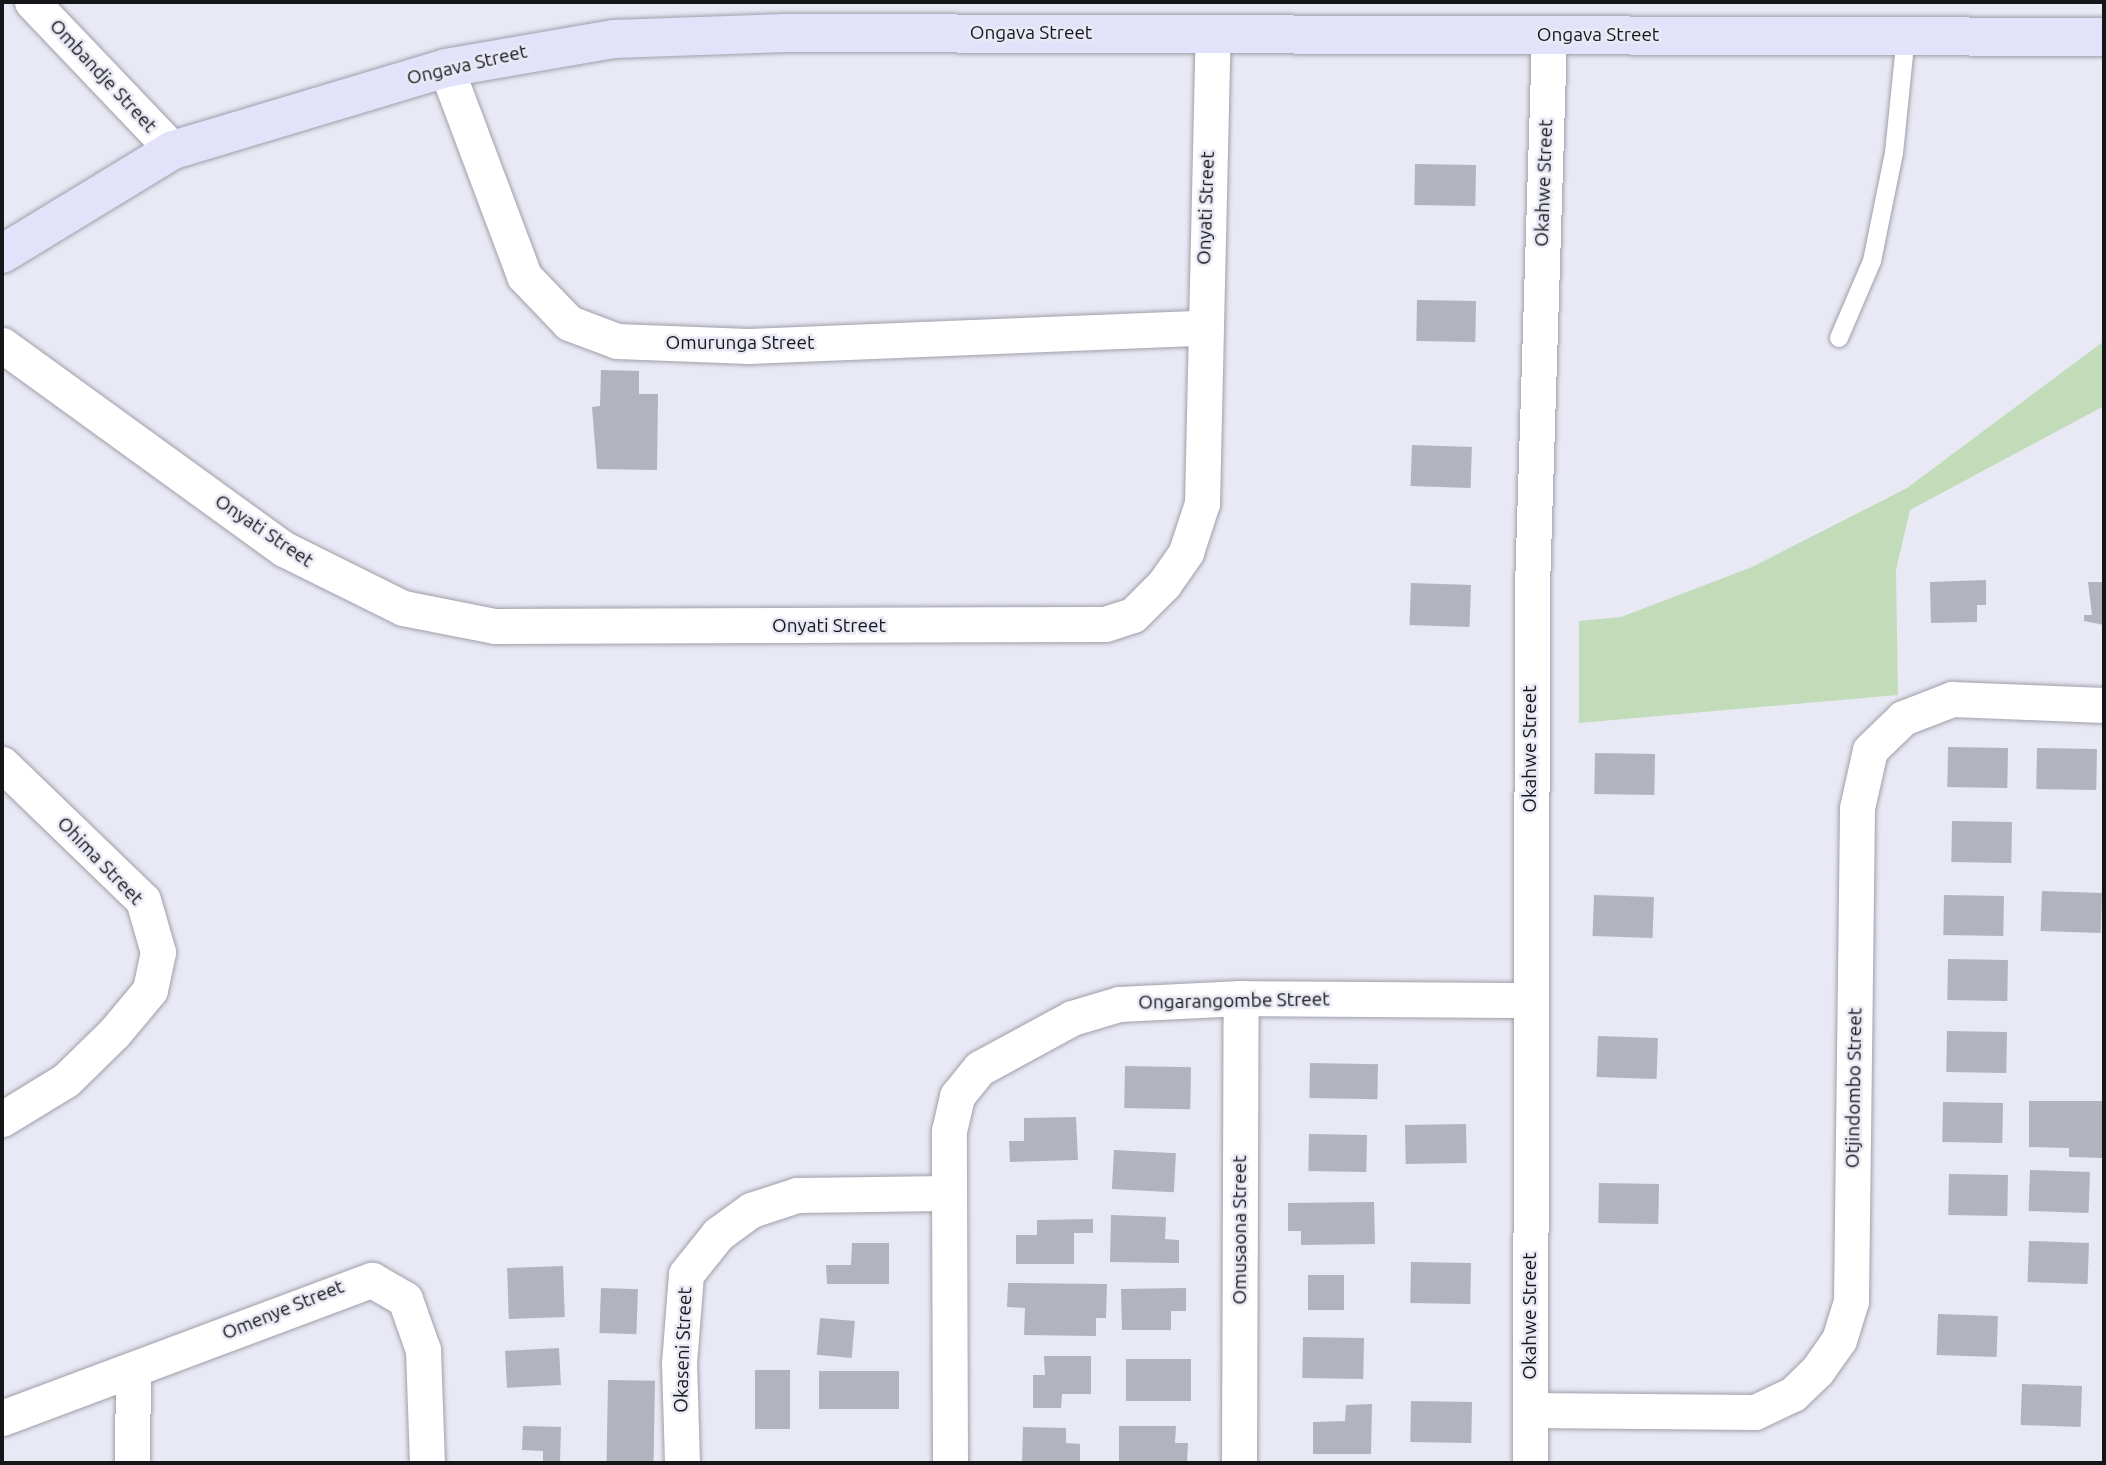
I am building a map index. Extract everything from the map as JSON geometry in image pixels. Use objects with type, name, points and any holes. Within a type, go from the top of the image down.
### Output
[{"type":"street","name":"Ombandje Street","points":[[32,2],[173,150]]},
{"type":"street","name":"Ongava Street","points":[[2,254],[173,150],[446,68],[614,39],[1213,34],[1906,34],[2104,37]]},
{"type":"street","name":"Onyati Street","points":[[2,345],[284,549],[403,608],[495,626],[1105,624],[1133,615],[1186,552],[1202,503],[1202,328],[1213,34]]},
{"type":"street","name":"Okahwe Street","points":[[1530,1463],[1532,587],[1549,36]]},
{"type":"street","name":"Omurunga Street","points":[[446,68],[524,276],[569,323],[617,341],[748,346],[1202,328]]},
{"type":"street","name":"Otjindombo Street","points":[[1530,1410],[1755,1412],[1793,1394],[1817,1371],[1839,1340],[1851,1301],[1857,808],[1870,750],[1903,718],[1952,699],[2104,705]]},
{"type":"street","name":"Ohima Street","points":[[2,764],[143,900],[158,952],[150,990],[114,1033],[66,1080],[2,1119]]},
{"type":"street","name":"Ongarangombe Street","points":[[950,1463],[947,1193],[957,1096],[980,1068],[1011,1047],[1119,1004],[1241,998],[1529,1000]]},
{"type":"street","name":"Omusaona Street","points":[[1239,1463],[1241,998]]},
{"type":"street","name":"Okaseni Street","points":[[682,1463],[679,1363],[686,1274],[718,1234],[751,1210],[797,1195],[947,1193]]},
{"type":"street","name":"Omenye Street","points":[[2,1418],[372,1280],[405,1299],[423,1350],[427,1463]]},
{"type":"street","points":[[132,1463],[133,1370]]},
{"type":"lane","points":[[1839,338],[1872,261],[1894,153],[1906,34]]},
{"type":"green space","points":[[2104,341],[2104,406],[1910,510],[1896,570],[1898,695],[1579,723],[1579,621],[1621,617],[1752,567],[1907,488]]},
{"type":"building","points":[[1415,164],[1476,165],[1475,206],[1414,205]]},
{"type":"building","points":[[1417,300],[1476,301],[1475,342],[1416,341]]},
{"type":"building","points":[[601,370],[639,371],[639,394],[658,394],[657,470],[597,469],[592,407],[600,406]]},
{"type":"building","points":[[1412,445],[1472,447],[1471,488],[1411,486]]},
{"type":"building","points":[[1986,580],[1986,605],[1977,605],[1977,622],[1931,623],[1930,582]]},
{"type":"building","points":[[2088,582],[2104,582],[2104,625],[2084,621],[2084,615],[2092,615]]},
{"type":"building","points":[[1411,583],[1471,585],[1469,627],[1410,625]]},
{"type":"building","points":[[1948,747],[2008,748],[2007,788],[1947,787]]},
{"type":"building","points":[[2037,748],[2097,749],[2096,790],[2036,789]]},
{"type":"building","points":[[1595,753],[1655,754],[1654,795],[1594,794]]},
{"type":"building","points":[[1952,821],[2012,822],[2011,863],[1951,862]]},
{"type":"building","points":[[2042,891],[2102,893],[2101,933],[2041,931]]},
{"type":"building","points":[[1594,895],[1654,897],[1653,938],[1593,936]]},
{"type":"building","points":[[1944,895],[2004,896],[2003,936],[1943,935]]},
{"type":"building","points":[[1948,959],[2008,960],[2007,1001],[1947,1000]]},
{"type":"building","points":[[1947,1031],[2007,1032],[2006,1073],[1946,1072]]},
{"type":"building","points":[[1598,1036],[1658,1038],[1657,1079],[1597,1077]]},
{"type":"building","points":[[1310,1063],[1378,1064],[1377,1099],[1309,1098]]},
{"type":"building","points":[[1125,1066],[1191,1067],[1190,1109],[1124,1108]]},
{"type":"building","points":[[2029,1101],[2104,1101],[2104,1158],[2069,1157],[2069,1148],[2029,1147]]},
{"type":"building","points":[[1943,1102],[2003,1103],[2002,1143],[1942,1142]]},
{"type":"building","points":[[1076,1117],[1078,1160],[1010,1162],[1009,1141],[1024,1141],[1024,1118]]},
{"type":"building","points":[[1466,1124],[1467,1163],[1406,1164],[1405,1125]]},
{"type":"building","points":[[1309,1134],[1367,1135],[1366,1172],[1308,1171]]},
{"type":"building","points":[[1114,1150],[1176,1153],[1174,1192],[1112,1189]]},
{"type":"building","points":[[2030,1170],[2090,1172],[2089,1213],[2029,1211]]},
{"type":"building","points":[[1949,1174],[2008,1175],[2007,1216],[1948,1215]]},
{"type":"building","points":[[1599,1183],[1659,1184],[1658,1224],[1598,1223]]},
{"type":"building","points":[[1374,1202],[1375,1244],[1301,1245],[1301,1231],[1288,1231],[1288,1203]]},
{"type":"building","points":[[1111,1215],[1166,1217],[1165,1239],[1179,1240],[1179,1263],[1110,1262]]},
{"type":"building","points":[[1093,1219],[1093,1233],[1074,1233],[1074,1264],[1016,1264],[1016,1235],[1037,1235],[1037,1220]]},
{"type":"building","points":[[2029,1241],[2089,1243],[2088,1284],[2028,1282]]},
{"type":"building","points":[[852,1243],[889,1243],[889,1284],[827,1284],[826,1265],[851,1265]]},
{"type":"building","points":[[1411,1262],[1471,1263],[1470,1304],[1410,1303]]},
{"type":"building","points":[[563,1266],[565,1317],[509,1319],[507,1268]]},
{"type":"building","points":[[1308,1275],[1344,1275],[1344,1310],[1308,1310]]},
{"type":"building","points":[[1008,1283],[1107,1284],[1106,1318],[1096,1318],[1096,1336],[1024,1335],[1025,1308],[1007,1307]]},
{"type":"building","points":[[601,1288],[638,1289],[636,1334],[599,1333]]},
{"type":"building","points":[[1186,1288],[1186,1311],[1171,1311],[1171,1330],[1122,1330],[1121,1289]]},
{"type":"building","points":[[1938,1314],[1998,1316],[1997,1357],[1937,1355]]},
{"type":"building","points":[[820,1318],[855,1321],[852,1358],[817,1355]]},
{"type":"building","points":[[1303,1337],[1364,1338],[1363,1379],[1302,1378]]},
{"type":"building","points":[[559,1348],[561,1385],[507,1388],[505,1351]]},
{"type":"building","points":[[1044,1356],[1091,1356],[1091,1394],[1062,1394],[1061,1408],[1033,1408],[1033,1375],[1045,1375]]},
{"type":"building","points":[[1126,1359],[1191,1359],[1191,1401],[1126,1401]]},
{"type":"building","points":[[755,1370],[790,1370],[790,1429],[755,1429]]},
{"type":"building","points":[[819,1371],[899,1371],[899,1409],[819,1409]]},
{"type":"building","points":[[608,1380],[655,1381],[654,1463],[607,1463]]},
{"type":"building","points":[[2022,1384],[2082,1386],[2081,1427],[2021,1425]]},
{"type":"building","points":[[1411,1401],[1472,1402],[1471,1443],[1410,1442]]},
{"type":"building","points":[[1372,1404],[1371,1454],[1313,1454],[1313,1422],[1345,1421],[1346,1405]]},
{"type":"building","points":[[523,1426],[561,1427],[560,1463],[543,1463],[543,1451],[522,1450]]},
{"type":"building","points":[[1119,1426],[1176,1426],[1175,1443],[1188,1443],[1187,1463],[1119,1463]]},
{"type":"building","points":[[1023,1427],[1066,1428],[1066,1443],[1080,1444],[1080,1463],[1022,1463]]}]
